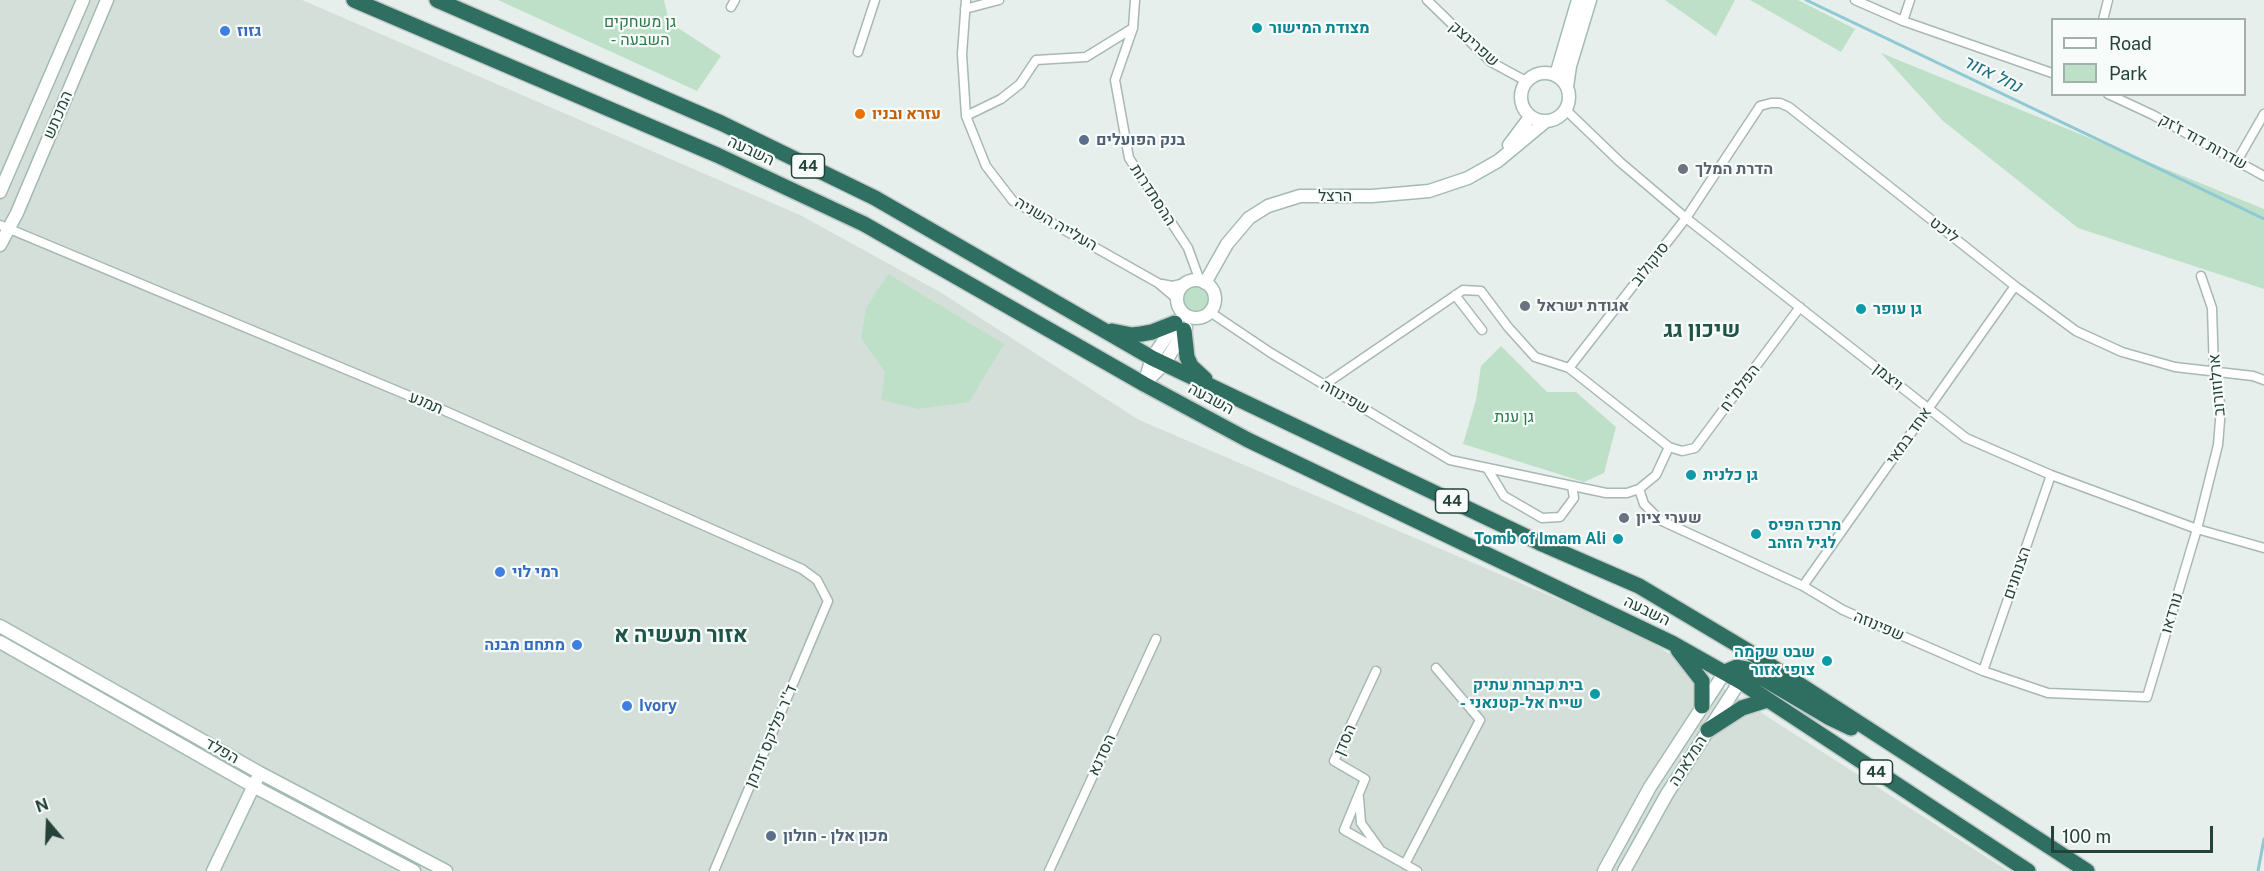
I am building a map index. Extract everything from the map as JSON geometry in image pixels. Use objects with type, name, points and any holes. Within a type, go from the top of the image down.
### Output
[{"type":"highway","name":"השבעה","points":[[354,0],[717,155],[864,224],[1144,384],[1248,440],[1672,643],[1725,672],[1744,675],[1767,700],[2028,871]]},
{"type":"highway","name":"השבעה","points":[[437,0],[721,123],[875,198],[1158,361],[1540,543],[1639,586],[1748,651],[2087,871]]},
{"type":"highway","points":[[1092,325],[1132,335],[1152,332],[1183,321],[1184,348],[1191,366],[1198,374],[1235,399]]},
{"type":"highway","points":[[1672,643],[1702,681],[1702,706]]},
{"type":"highway","points":[[1744,675],[1904,754]]},
{"type":"highway","points":[[1708,730],[1742,708],[1767,700]]},
{"type":"street","name":"המכתש","points":[[0,192],[83,0]]},
{"type":"street","name":"המכתש","points":[[0,245],[4,226],[17,213],[107,0]]},
{"type":"street","points":[[858,52],[875,0]]},
{"type":"street","points":[[966,5],[999,0]]},
{"type":"street","name":"ההסתדרות","points":[[1135,0],[1133,28],[1115,80],[1129,158],[1188,248],[1202,282]]},
{"type":"street","name":"שפרינצק","points":[[1427,0],[1491,62],[1526,81]]},
{"type":"street","points":[[1556,75],[1578,0]]},
{"type":"street","points":[[1567,87],[1556,75],[1540,73],[1526,81],[1522,88],[1521,104],[1530,117],[1545,122],[1553,120],[1566,111],[1570,66],[1590,0]]},
{"type":"street","points":[[1855,0],[1903,21],[2051,73]]},
{"type":"street","points":[[1903,21],[1910,0]]},
{"type":"street","points":[[2104,18],[2108,0]]},
{"type":"street","name":"העלייה השניה","points":[[966,5],[962,54],[966,116],[986,165],[1012,201],[1158,283],[1177,299]]},
{"type":"street","points":[[966,116],[1001,99],[1020,84],[1036,60],[1086,57],[1133,28]]},
{"type":"street","name":"שדרות דוד ז'זק","points":[[2112,96],[2153,115],[2264,176]]},
{"type":"street","name":"ליכט","points":[[1686,218],[1760,106],[1780,103],[1789,107],[2076,332],[2121,352],[2175,367],[2253,376],[2264,380]]},
{"type":"street","name":"ויצמן","points":[[1566,111],[1620,162],[1686,218],[1966,438],[2051,475],[2197,529],[2264,548]]},
{"type":"street","points":[[2238,160],[2264,114]]},
{"type":"street","name":"הרצל","points":[[1498,161],[1530,117]]},
{"type":"street","name":"הרצל","points":[[1202,282],[1227,244],[1249,219],[1268,206],[1300,196],[1372,196],[1429,191],[1468,178],[1498,161],[1545,122]]},
{"type":"street","name":"סוקולוב","points":[[1569,368],[1686,218]]},
{"type":"street","name":"תמנע","points":[[4,226],[443,410],[802,569],[817,580],[828,601]]},
{"type":"street","name":"ארלוזורוב","points":[[2197,529],[2218,445],[2221,408],[2214,372],[2212,309],[2201,276]]},
{"type":"street","points":[[1144,384],[1183,321],[1202,317],[1210,312],[1215,302],[1214,296],[1202,282],[1186,283],[1181,287],[1177,299],[1183,321]]},
{"type":"street","name":"העלייה השניה","points":[[1158,283],[1172,286],[1186,283]]},
{"type":"street","name":"אחד במאי","points":[[1803,586],[2015,286]]},
{"type":"street","points":[[1324,385],[1463,290],[1481,291],[1508,327],[1535,357],[1569,368],[1669,447],[1656,474],[1639,489]]},
{"type":"street","points":[[1455,295],[1482,330]]},
{"type":"street","name":"הפלמ\"ח","points":[[1669,447],[1682,451],[1695,448],[1800,307]]},
{"type":"street","name":"שפינוזה","points":[[1210,312],[1324,385],[1450,459],[1606,493],[1627,493],[1639,489],[1644,504],[1660,520],[1803,586],[1843,610],[1983,671],[2048,693],[2097,697],[2147,697]]},
{"type":"street","points":[[1487,468],[1504,496],[1542,518],[1560,518],[1574,498],[1572,486]]},
{"type":"street","name":"הצנחנים","points":[[1983,671],[2051,475]]},
{"type":"street","name":"נורדאו","points":[[2147,697],[2197,529]]},
{"type":"street","name":"ד''ר פליקס זנדמן","points":[[714,871],[828,601]]},
{"type":"street","name":"הפלד","points":[[0,626],[261,773],[446,871]]},
{"type":"street","name":"הסדנא","points":[[1049,871],[1156,639]]},
{"type":"street","name":"הפלד","points":[[0,642],[253,786],[414,871]]},
{"type":"street","points":[[1744,675],[1750,660],[1748,651]]},
{"type":"street","points":[[1405,864],[1480,720],[1436,668]]},
{"type":"street","name":"הסדן","points":[[1376,671],[1334,761],[1365,779],[1344,830],[1417,871]]},
{"type":"street","name":"המלאכה","points":[[1604,871],[1650,787],[1725,672]]},
{"type":"street","name":"המלאכה","points":[[1624,871],[1667,794],[1744,675]]},
{"type":"street","points":[[213,871],[261,773]]},
{"type":"street","name":"הסדן","points":[[1359,794],[1361,823],[1381,851]]},
{"type":"shaded area","points":[[0,0],[302,0],[800,215],[940,292],[1139,420],[1637,633],[2008,871],[0,871]]},
{"type":"green space","name":"גן משחקים - השבעה","points":[[498,0],[664,0],[669,22],[721,56],[697,91]]},
{"type":"green space","points":[[1665,0],[1735,0],[1716,36]]},
{"type":"green space","points":[[1750,0],[1798,0],[1855,29],[1841,52]]},
{"type":"green space","points":[[1881,53],[2264,209],[2264,289],[2078,228],[1943,121]]},
{"type":"green space","points":[[888,274],[1004,344],[969,402],[918,409],[881,400],[885,372],[861,338],[866,308]]},
{"type":"green space","points":[[1195,286],[1204,290],[1208,299],[1204,308],[1195,312],[1186,308],[1182,299],[1186,290]]},
{"type":"green space","name":"גן ענת","points":[[1501,346],[1547,392],[1576,392],[1616,427],[1604,473],[1584,482],[1463,444],[1476,400],[1481,366]]},
{"type":"waterway","name":"נחל אזור","points":[[1806,0],[2264,219]]},
{"type":"waterway","name":"נחל אזור","points":[[2258,871],[2264,839]]},
{"type":"place","name":"מצודת המישור","points":[[1257,28]]},
{"type":"place","name":"גזוז","points":[[225,31]]},
{"type":"place","name":"עזרא ובניו","points":[[860,114]]},
{"type":"place","name":"בנק הפועלים","points":[[1084,140]]},
{"type":"place","name":"הדרת המלך","points":[[1683,169]]},
{"type":"place","name":"אגודת ישראל","points":[[1525,306]]},
{"type":"place","name":"גן עופר","points":[[1861,309]]},
{"type":"place","name":"גן כלנית","points":[[1691,475]]},
{"type":"place","name":"שערי ציון","points":[[1624,518]]},
{"type":"place","name":"מרכז הפיס לגיל הזהב","points":[[1756,534]]},
{"type":"place","name":"Tomb of Imam Ali","points":[[1618,539]]},
{"type":"place","name":"רמי לוי","points":[[500,572]]},
{"type":"place","name":"מתחם מבנה","points":[[577,645]]},
{"type":"place","name":"שבט שקמה צופי אזור","points":[[1827,661]]},
{"type":"place","name":"בית קברות עתיק - שייח אל-קטנאני","points":[[1595,694]]},
{"type":"place","name":"Ivory","points":[[627,706]]},
{"type":"place","name":"מכון אלן - חולון","points":[[771,836]]},
{"type":"district","name":"שיכון גג","points":[[1702,330]]},
{"type":"district","name":"אזור תעשיה א","points":[[681,635]]}]
